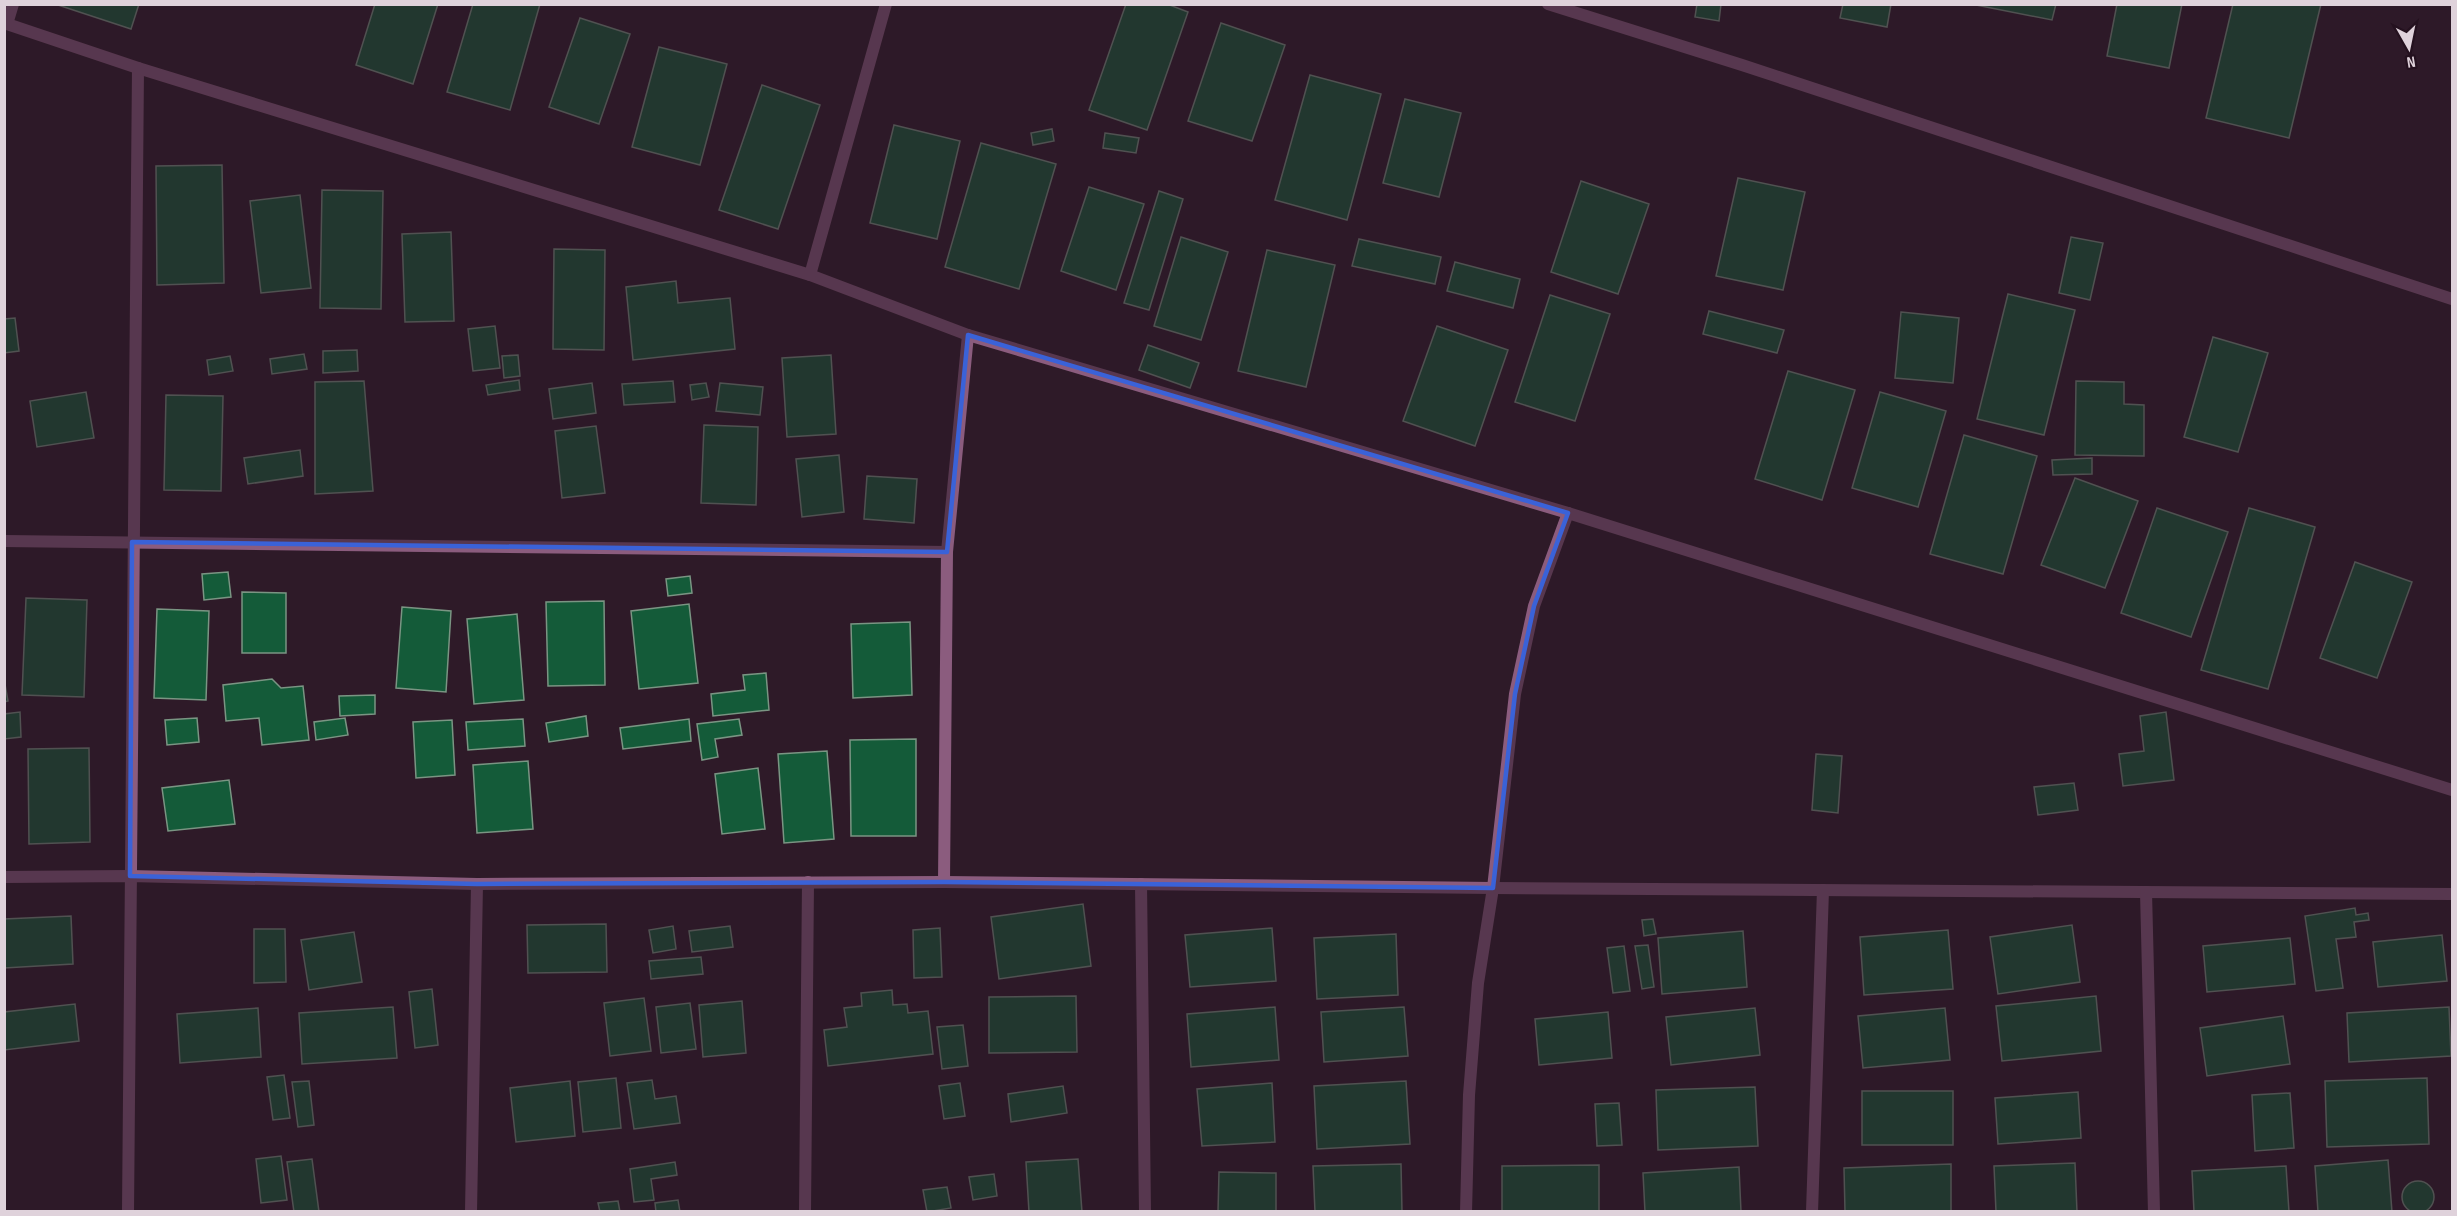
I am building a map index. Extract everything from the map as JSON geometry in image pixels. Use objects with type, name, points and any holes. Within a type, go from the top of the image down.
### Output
[{"type":"street","points":[[13,4],[6,23],[138,68],[810,275],[968,335],[1568,513],[2452,790]]},
{"type":"street","points":[[810,275],[886,4]]},
{"type":"street","points":[[1548,4],[1742,65],[2452,299]]},
{"type":"street","points":[[128,1212],[132,542],[138,68]]},
{"type":"street","points":[[944,882],[947,552],[968,335]]},
{"type":"street","points":[[1466,1212],[1469,1095],[1478,983],[1493,888],[1515,694],[1534,606],[1568,513]]},
{"type":"street","points":[[4,541],[947,552]]},
{"type":"street","points":[[4,877],[130,876],[477,884],[944,882],[2452,894]]},
{"type":"street","points":[[805,1212],[808,882]]},
{"type":"street","points":[[471,1212],[477,884]]},
{"type":"street","points":[[1141,884],[1144,1212]]},
{"type":"street","points":[[1812,1212],[1823,890]]},
{"type":"street","points":[[2146,892],[2154,1212]]},
{"type":"highlighted area","points":[[968,335],[1568,513],[1534,606],[1515,694],[1493,888],[944,882],[477,884],[130,876],[132,542],[947,552]]},
{"type":"building","points":[[55,4],[139,4],[131,29]]},
{"type":"building","points":[[375,4],[438,4],[413,84],[356,65]]},
{"type":"building","points":[[473,4],[540,4],[510,110],[447,92]]},
{"type":"building","points":[[1126,4],[1167,4],[1188,12],[1147,130],[1089,110]]},
{"type":"building","points":[[1697,4],[1721,4],[1719,21],[1695,17]]},
{"type":"building","points":[[1843,4],[1891,4],[1887,27],[1840,18]]},
{"type":"building","points":[[1971,4],[2056,4],[2052,20]]},
{"type":"building","points":[[2117,4],[2182,4],[2169,68],[2107,56]]},
{"type":"building","points":[[2233,4],[2321,4],[2289,138],[2206,118]]},
{"type":"building","points":[[580,18],[630,34],[599,124],[549,107]]},
{"type":"building","points":[[1221,23],[1285,45],[1252,141],[1188,121]]},
{"type":"building","points":[[659,47],[727,64],[700,165],[632,147]]},
{"type":"building","points":[[1310,75],[1381,94],[1347,220],[1275,200]]},
{"type":"building","points":[[762,85],[820,105],[778,229],[719,210]]},
{"type":"building","points":[[1405,99],[1461,113],[1439,197],[1383,183]]},
{"type":"building","points":[[894,125],[960,141],[937,239],[870,223]]},
{"type":"building","points":[[1052,129],[1054,141],[1033,145],[1031,133]]},
{"type":"building","points":[[1105,133],[1139,138],[1136,153],[1103,148]]},
{"type":"building","points":[[981,143],[1056,164],[1019,289],[945,267]]},
{"type":"building","points":[[222,165],[224,283],[157,285],[156,166]]},
{"type":"building","points":[[1738,178],[1805,192],[1783,290],[1716,276]]},
{"type":"building","points":[[1581,181],[1649,204],[1618,294],[1551,272]]},
{"type":"building","points":[[1089,187],[1144,204],[1116,290],[1061,271]]},
{"type":"building","points":[[322,190],[383,191],[381,309],[320,308]]},
{"type":"building","points":[[1159,191],[1183,199],[1149,310],[1124,303]]},
{"type":"building","points":[[300,195],[311,288],[261,293],[250,201]]},
{"type":"building","points":[[451,232],[454,321],[405,322],[402,234]]},
{"type":"building","points":[[1181,237],[1228,252],[1201,340],[1154,326]]},
{"type":"building","points":[[2071,237],[2103,243],[2090,300],[2059,293]]},
{"type":"building","points":[[1359,239],[1441,257],[1435,284],[1352,266]]},
{"type":"building","points":[[554,249],[605,250],[604,350],[553,349]]},
{"type":"building","points":[[1267,250],[1335,265],[1306,387],[1238,371]]},
{"type":"building","points":[[1455,262],[1520,279],[1513,308],[1447,291]]},
{"type":"building","points":[[676,281],[678,303],[730,298],[735,349],[633,360],[626,287]]},
{"type":"building","points":[[2008,294],[2075,310],[2044,435],[1977,419]]},
{"type":"building","points":[[1550,295],[1610,314],[1575,421],[1515,402]]},
{"type":"building","points":[[1709,311],[1784,330],[1777,353],[1703,334]]},
{"type":"building","points":[[1901,312],[1959,318],[1953,383],[1895,378]]},
{"type":"building","points":[[15,318],[19,351],[4,353],[4,319]]},
{"type":"building","points":[[495,326],[500,368],[473,371],[468,329]]},
{"type":"building","points":[[1437,326],[1508,350],[1475,446],[1403,421]]},
{"type":"building","points":[[2213,337],[2268,353],[2238,452],[2184,437]]},
{"type":"building","points":[[1148,345],[1199,363],[1190,388],[1139,370]]},
{"type":"building","points":[[357,350],[358,371],[323,373],[323,351]]},
{"type":"building","points":[[304,354],[307,369],[272,374],[270,359]]},
{"type":"building","points":[[518,355],[520,376],[504,378],[502,356]]},
{"type":"building","points":[[831,355],[836,434],[787,437],[782,358]]},
{"type":"building","points":[[230,356],[233,371],[209,375],[207,360]]},
{"type":"building","points":[[1788,371],[1855,390],[1822,500],[1755,479]]},
{"type":"building","points":[[519,380],[520,390],[488,395],[486,385]]},
{"type":"building","points":[[364,381],[373,491],[315,494],[315,382]]},
{"type":"building","points":[[673,381],[675,402],[624,405],[622,384]]},
{"type":"building","points":[[2076,381],[2124,382],[2124,404],[2144,405],[2144,456],[2075,455]]},
{"type":"building","points":[[592,383],[596,413],[553,419],[549,389]]},
{"type":"building","points":[[706,383],[709,397],[692,400],[690,385]]},
{"type":"building","points":[[720,383],[763,387],[760,415],[716,411]]},
{"type":"building","points":[[86,392],[94,438],[37,447],[30,401]]},
{"type":"building","points":[[1880,392],[1946,411],[1918,507],[1852,488]]},
{"type":"building","points":[[166,395],[223,396],[221,491],[164,490]]},
{"type":"building","points":[[704,425],[758,427],[756,505],[701,503]]},
{"type":"building","points":[[596,426],[605,493],[562,498],[555,431]]},
{"type":"building","points":[[1964,435],[2037,456],[2003,574],[1930,554]]},
{"type":"building","points":[[300,450],[303,476],[248,484],[244,458]]},
{"type":"building","points":[[839,455],[844,512],[802,517],[796,459]]},
{"type":"building","points":[[2092,458],[2092,474],[2053,475],[2052,460]]},
{"type":"building","points":[[867,476],[917,479],[914,523],[864,519]]},
{"type":"building","points":[[2075,478],[2138,501],[2105,588],[2041,565]]},
{"type":"building","points":[[2157,508],[2228,532],[2191,637],[2121,613]]},
{"type":"building","points":[[2249,508],[2315,527],[2268,689],[2201,670]]},
{"type":"building","points":[[2355,562],[2412,582],[2377,678],[2320,658]]},
{"type":"building","points":[[228,572],[231,597],[204,600],[202,574]]},
{"type":"building","points":[[690,576],[692,593],[668,596],[666,579]]},
{"type":"building","points":[[242,592],[286,593],[286,653],[242,653]]},
{"type":"building","points":[[26,598],[87,600],[84,697],[22,695]]},
{"type":"building","points":[[604,601],[605,685],[548,686],[546,602]]},
{"type":"building","points":[[689,604],[698,683],[639,689],[631,611]]},
{"type":"building","points":[[402,607],[451,611],[446,692],[396,688]]},
{"type":"building","points":[[157,609],[209,611],[206,700],[154,698]]},
{"type":"building","points":[[517,614],[524,700],[474,704],[467,619]]},
{"type":"building","points":[[910,622],[912,695],[853,698],[851,624]]},
{"type":"building","points":[[766,673],[769,710],[713,716],[711,694],[745,690],[743,675]]},
{"type":"building","points":[[4,679],[8,701],[4,702]]},
{"type":"building","points":[[272,679],[281,688],[303,686],[309,740],[262,745],[259,718],[226,721],[223,685]]},
{"type":"building","points":[[375,695],[375,714],[340,716],[339,696]]},
{"type":"building","points":[[20,712],[21,737],[4,739],[4,714]]},
{"type":"building","points":[[2166,712],[2174,780],[2123,786],[2119,754],[2144,751],[2140,716]]},
{"type":"building","points":[[586,716],[588,736],[549,742],[546,723]]},
{"type":"building","points":[[197,718],[199,742],[167,745],[165,720]]},
{"type":"building","points":[[345,718],[348,735],[316,740],[314,722]]},
{"type":"building","points":[[523,719],[525,746],[468,750],[466,722]]},
{"type":"building","points":[[689,719],[691,741],[623,749],[620,728]]},
{"type":"building","points":[[739,719],[742,735],[715,739],[718,757],[702,760],[697,724]]},
{"type":"building","points":[[452,720],[455,775],[416,778],[413,722]]},
{"type":"building","points":[[916,739],[916,836],[851,836],[850,740]]},
{"type":"building","points":[[89,748],[90,842],[29,844],[28,749]]},
{"type":"building","points":[[827,751],[834,839],[784,843],[778,754]]},
{"type":"building","points":[[1816,754],[1842,756],[1838,813],[1812,810]]},
{"type":"building","points":[[528,761],[533,829],[477,833],[473,765]]},
{"type":"building","points":[[758,768],[765,829],[722,834],[715,774]]},
{"type":"building","points":[[229,780],[235,824],[168,831],[162,788]]},
{"type":"building","points":[[2074,783],[2078,810],[2038,815],[2034,787]]},
{"type":"building","points":[[1083,904],[1091,966],[999,979],[991,917]]},
{"type":"building","points":[[2355,908],[2356,915],[2368,913],[2369,920],[2354,922],[2356,937],[2336,939],[2343,988],[2316,991],[2305,916]]},
{"type":"building","points":[[71,916],[73,964],[4,968],[4,919]]},
{"type":"building","points":[[1653,919],[1656,934],[1644,936],[1642,920]]},
{"type":"building","points":[[606,924],[607,972],[528,973],[527,925]]},
{"type":"building","points":[[2072,925],[2080,982],[1998,994],[1990,937]]},
{"type":"building","points":[[673,926],[676,949],[653,953],[649,930]]},
{"type":"building","points":[[730,926],[733,947],[692,952],[689,931]]},
{"type":"building","points":[[940,928],[942,977],[914,978],[913,930]]},
{"type":"building","points":[[1272,928],[1276,981],[1190,987],[1185,935]]},
{"type":"building","points":[[254,929],[285,929],[286,982],[254,983]]},
{"type":"building","points":[[1948,930],[1953,989],[1864,995],[1860,937]]},
{"type":"building","points":[[1743,931],[1747,987],[1662,994],[1658,938]]},
{"type":"building","points":[[354,932],[362,982],[309,990],[301,940]]},
{"type":"building","points":[[1396,934],[1398,995],[1317,999],[1314,938]]},
{"type":"building","points":[[2442,935],[2447,981],[2378,987],[2373,942]]},
{"type":"building","points":[[2290,938],[2295,984],[2207,992],[2203,946]]},
{"type":"building","points":[[1648,945],[1654,987],[1642,989],[1635,946]]},
{"type":"building","points":[[1624,946],[1630,991],[1613,993],[1607,948]]},
{"type":"building","points":[[701,957],[703,974],[651,979],[649,961]]},
{"type":"building","points":[[432,989],[438,1045],[415,1048],[409,992]]},
{"type":"building","points":[[892,990],[893,1005],[907,1004],[908,1013],[928,1011],[933,1054],[828,1066],[824,1030],[847,1027],[844,1008],[862,1006],[861,993]]},
{"type":"building","points":[[1076,996],[1077,1052],[989,1053],[989,997]]},
{"type":"building","points":[[2096,996],[2101,1051],[2002,1061],[1996,1006]]},
{"type":"building","points":[[644,998],[651,1051],[610,1056],[604,1003]]},
{"type":"building","points":[[742,1001],[746,1053],[703,1057],[699,1005]]},
{"type":"building","points":[[690,1003],[696,1049],[661,1053],[656,1007]]},
{"type":"building","points":[[75,1004],[79,1041],[4,1050],[4,1012]]},
{"type":"building","points":[[393,1007],[397,1058],[302,1064],[299,1013]]},
{"type":"building","points":[[1275,1007],[1279,1060],[1191,1067],[1187,1014]]},
{"type":"building","points":[[1404,1007],[1408,1056],[1324,1062],[1321,1012]]},
{"type":"building","points":[[2449,1007],[2451,1056],[2349,1062],[2347,1013]]},
{"type":"building","points":[[258,1008],[261,1057],[180,1063],[177,1014]]},
{"type":"building","points":[[1755,1008],[1760,1055],[1671,1065],[1666,1017]]},
{"type":"building","points":[[1945,1008],[1950,1060],[1863,1068],[1858,1016]]},
{"type":"building","points":[[1608,1012],[1612,1058],[1539,1065],[1535,1019]]},
{"type":"building","points":[[2283,1016],[2290,1064],[2207,1076],[2200,1028]]},
{"type":"building","points":[[963,1025],[968,1066],[942,1069],[937,1027]]},
{"type":"building","points":[[284,1075],[290,1118],[273,1120],[267,1077]]},
{"type":"building","points":[[616,1078],[621,1128],[583,1132],[578,1082]]},
{"type":"building","points":[[2427,1078],[2429,1144],[2327,1147],[2325,1081]]},
{"type":"building","points":[[652,1080],[655,1099],[676,1096],[680,1123],[634,1129],[627,1083]]},
{"type":"building","points":[[309,1081],[314,1125],[298,1127],[292,1082]]},
{"type":"building","points":[[570,1081],[575,1136],[516,1142],[510,1088]]},
{"type":"building","points":[[1406,1081],[1410,1144],[1317,1149],[1314,1086]]},
{"type":"building","points":[[960,1083],[965,1116],[944,1119],[939,1086]]},
{"type":"building","points":[[1272,1083],[1275,1142],[1202,1146],[1197,1089]]},
{"type":"building","points":[[1063,1086],[1067,1113],[1011,1122],[1008,1094]]},
{"type":"building","points":[[1755,1087],[1758,1146],[1658,1150],[1656,1090]]},
{"type":"building","points":[[1862,1091],[1953,1091],[1953,1145],[1862,1145]]},
{"type":"building","points":[[2078,1092],[2081,1138],[1998,1144],[1995,1098]]},
{"type":"building","points":[[2290,1093],[2294,1148],[2255,1151],[2252,1095]]},
{"type":"building","points":[[1619,1103],[1622,1145],[1597,1146],[1595,1104]]},
{"type":"building","points":[[281,1156],[287,1200],[261,1203],[256,1159]]},
{"type":"building","points":[[312,1159],[319,1212],[294,1212],[287,1162]]},
{"type":"building","points":[[1078,1159],[1082,1212],[1029,1212],[1026,1162]]},
{"type":"building","points":[[2388,1160],[2392,1212],[2318,1212],[2315,1166]]},
{"type":"building","points":[[675,1162],[677,1175],[651,1179],[654,1200],[634,1202],[630,1169]]},
{"type":"building","points":[[2075,1163],[2077,1212],[1996,1212],[1994,1166]]},
{"type":"building","points":[[1401,1164],[1402,1212],[1315,1212],[1313,1166]]},
{"type":"building","points":[[1951,1164],[1951,1212],[1845,1212],[1844,1168]]},
{"type":"building","points":[[1599,1165],[1599,1212],[1502,1212],[1502,1166]]},
{"type":"building","points":[[2286,1166],[2289,1212],[2194,1212],[2192,1171]]},
{"type":"building","points":[[1739,1167],[1741,1212],[1645,1212],[1643,1173]]},
{"type":"building","points":[[1219,1172],[1276,1173],[1276,1212],[1218,1212]]},
{"type":"building","points":[[994,1174],[997,1196],[973,1200],[969,1177]]},
{"type":"building","points":[[2418,1181],[2429,1186],[2434,1197],[2429,1208],[2418,1213],[2407,1208],[2402,1197],[2407,1186]]},
{"type":"building","points":[[947,1187],[951,1208],[927,1212],[923,1190]]},
{"type":"building","points":[[678,1200],[680,1212],[656,1212],[655,1203]]},
{"type":"building","points":[[618,1201],[620,1212],[600,1212],[598,1203]]}]
